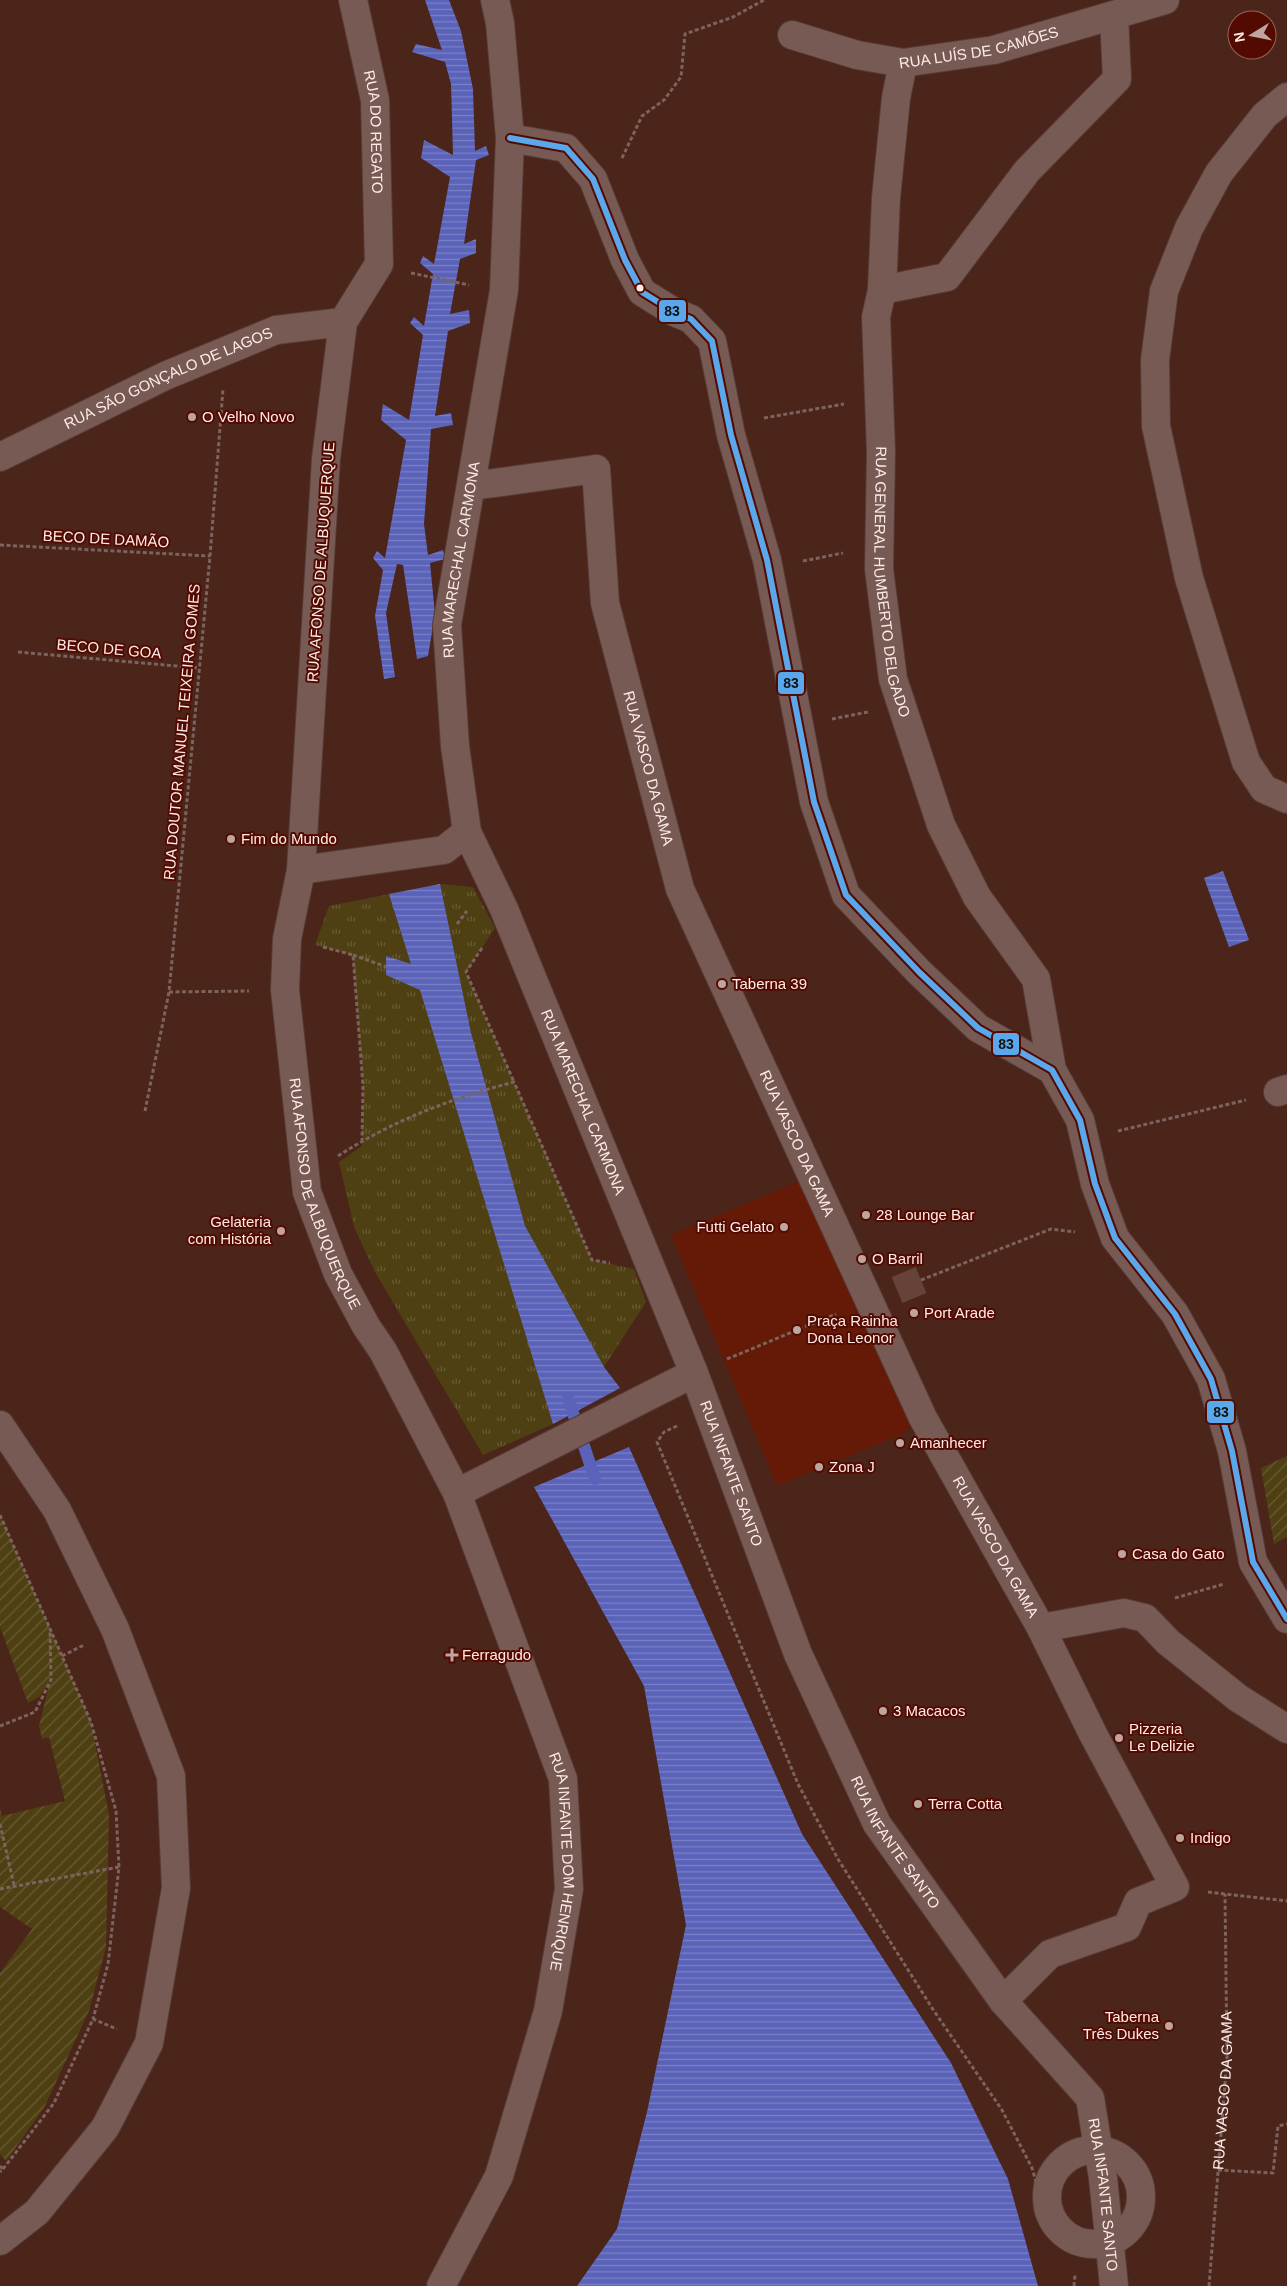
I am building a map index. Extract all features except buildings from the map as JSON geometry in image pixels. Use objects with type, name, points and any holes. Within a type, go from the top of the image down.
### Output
[{"type":"street","name":"RUA DO REGATO","points":[[353,0],[375,100],[379,264]]},
{"type":"street","name":"RUA MARECHAL CARMONA","points":[[495,0],[500,23],[510,138],[504,290],[447,625],[455,746],[467,832],[504,909],[694,1373]]},
{"type":"street","name":"RUA LUÍS DE CAMÕES","points":[[792,34],[857,55],[903,63],[994,50],[1164,0]]},
{"type":"street","points":[[882,290],[947,277],[1027,171],[1117,78],[1114,16]]},
{"type":"street","name":"RUA GENERAL HUMBERTO DELGADO","points":[[903,63],[896,98],[886,198],[882,290],[876,317],[879,398],[879,569],[893,679],[942,825],[978,897],[1036,979],[1052,1070]]},
{"type":"street","points":[[1287,97],[1265,116],[1219,173],[1189,228],[1164,291],[1154,360],[1156,426],[1189,578],[1246,762],[1264,789],[1287,799]]},
{"type":"street","points":[[510,138],[566,148],[593,179],[625,260],[642,292],[674,312],[691,319],[712,341],[729,424],[768,569],[814,802],[846,895],[919,972],[978,1028],[1052,1070],[1080,1120],[1095,1184],[1115,1238],[1175,1314],[1211,1379],[1232,1451],[1253,1562],[1287,1619]]},
{"type":"street","name":"RUA AFONSO DE ALBUQUERQUE","points":[[379,264],[343,322],[326,459],[301,870],[287,939],[285,990],[307,1192],[338,1274],[366,1326],[383,1351],[458,1493]]},
{"type":"street","name":"RUA SÃO GONÇALO DE LAGOS","points":[[0,456],[165,376],[276,330],[343,322]]},
{"type":"street","name":"RUA VASCO DA GAMA","points":[[472,486],[596,469],[605,603],[680,889],[923,1418],[1041,1628],[1093,1734],[1175,1887],[1138,1902],[1128,1927],[1050,1954],[1003,2001]]},
{"type":"street","points":[[301,870],[444,850],[467,832]]},
{"type":"street","points":[[458,1493],[694,1373]]},
{"type":"street","name":"RUA INFANTE SANTO","points":[[694,1373],[798,1654],[877,1824],[1003,2001],[1090,2098],[1099,2148],[1114,2286]]},
{"type":"street","points":[[0,1425],[57,1510],[111,1621],[171,1776],[176,1888],[149,2043],[105,2128],[37,2212],[0,2241]]},
{"type":"street","name":"RUA INFANTE DOM HENRIQUE","points":[[441,2286],[499,2176],[548,2011],[569,1889],[563,1779],[458,1493]]},
{"type":"street","points":[[1041,1628],[1124,1613],[1145,1618],[1168,1642],[1230,1692],[1287,1729]]},
{"type":"street","points":[[1099,2148],[1120,2158],[1131,2168],[1138,2181],[1141,2196],[1139,2211],[1133,2224],[1123,2235],[1110,2242],[1095,2245],[1080,2243],[1066,2236],[1056,2226],[1046,2198],[1048,2184],[1055,2170],[1065,2159],[1078,2152],[1099,2148]]},
{"type":"path","points":[[593,179],[621,159],[642,116],[664,100],[681,77],[685,34],[733,17],[764,0]]},
{"type":"path","points":[[379,264],[432,279],[504,290]]},
{"type":"path","name":"RUA DOUTOR MANUEL TEIXEIRA GOMES","points":[[145,1111],[169,992],[210,556],[223,398],[223,352]]},
{"type":"path","points":[[729,424],[879,398]]},
{"type":"path","name":"BECO DE DAMÃO","points":[[0,544],[210,556]]},
{"type":"path","points":[[768,569],[880,545]]},
{"type":"path","name":"BECO DE GOA","points":[[18,652],[199,668]]},
{"type":"path","points":[[800,726],[902,705]]},
{"type":"path","points":[[457,924],[467,910]]},
{"type":"path","points":[[287,939],[353,955],[387,966]]},
{"type":"path","points":[[487,940],[466,972],[592,1260],[651,1270]]},
{"type":"path","points":[[353,955],[362,1086],[362,1140]]},
{"type":"path","points":[[169,992],[285,990]]},
{"type":"path","points":[[306,1176],[362,1140],[438,1105],[514,1082]]},
{"type":"path","points":[[1084,1140],[1283,1091]]},
{"type":"path","points":[[921,1280],[1051,1229],[1115,1238]]},
{"type":"path","points":[[694,1373],[868,1300]]},
{"type":"path","points":[[0,1514],[91,1722],[116,1811],[119,1867],[108,1964],[93,2019],[54,2103],[1,2169]]},
{"type":"path","points":[[1124,1613],[1260,1573]]},
{"type":"path","points":[[0,1726],[35,1712],[51,1680],[50,1627]]},
{"type":"path","points":[[0,1824],[14,1885]]},
{"type":"path","points":[[0,1889],[119,1867]]},
{"type":"path","name":"RUA VASCO DA GAMA","points":[[1209,2286],[1227,2058],[1225,1894],[1287,1900]]},
{"type":"path","points":[[93,2019],[149,2043]]},
{"type":"path","points":[[1218,2170],[1273,2173],[1278,2126],[1287,2124]]},
{"type":"shaded area","name":"Praça Rainha Dona Leonor","points":[[811,1176],[923,1418],[902,1434],[777,1486],[671,1235]]},
{"type":"green space","points":[[440,884],[473,887],[495,928],[466,972],[592,1260],[634,1269],[646,1302],[604,1367],[620,1388],[553,1424],[483,1455],[375,1272],[354,1227],[339,1162],[362,1146],[363,1086],[353,955],[315,945],[329,906]]},
{"type":"green space","points":[[1287,1456],[1287,1537],[1274,1544],[1261,1468]]},
{"type":"green space","points":[[0,1515],[91,1722],[109,1815],[106,1947],[89,2011],[44,2108],[6,2161],[0,2154],[0,1973],[32,1929],[0,1907],[0,1809],[2,1816],[65,1801],[49,1737],[42,1739],[39,1726],[50,1682],[40,1696],[28,1703],[0,1627]]},
{"type":"water","points":[[425,0],[449,0],[461,31],[473,89],[475,151],[486,146],[489,155],[476,160],[464,244],[476,239],[476,253],[460,259],[450,314],[469,310],[470,323],[448,331],[435,416],[451,413],[453,425],[431,429],[424,524],[428,555],[443,550],[445,559],[430,563],[435,614],[428,656],[417,659],[403,565],[397,564],[386,613],[395,677],[384,679],[375,616],[383,570],[373,558],[377,551],[385,558],[406,440],[381,420],[383,404],[409,420],[423,335],[410,323],[414,317],[424,326],[433,274],[420,263],[423,256],[434,264],[450,177],[421,158],[424,140],[453,155],[451,84],[445,62],[412,52],[416,44],[442,50]]},
{"type":"water","points":[[1223,871],[1249,940],[1229,947],[1204,878]]},
{"type":"water","points":[[440,884],[471,1033],[525,1226],[604,1367],[620,1388],[553,1424],[420,990],[386,975],[386,956],[411,964],[389,894]]},
{"type":"water","points":[[629,1447],[802,1834],[951,2063],[1008,2179],[1038,2286],[577,2286],[617,2229],[647,2112],[686,1925],[644,1686],[534,1487]]},
{"type":"waterway","points":[[568,1398],[595,1479]]},
{"type":"tunnel","points":[[897,1290],[921,1280]]},
{"type":"transit line","name":"83","points":[[510,138],[566,148],[593,179],[625,260],[642,292],[674,312],[691,319],[712,341],[731,435],[767,560],[814,802],[846,895],[919,972],[978,1028],[1052,1070],[1080,1120],[1095,1184],[1115,1238],[1175,1314],[1211,1379],[1232,1451],[1253,1562],[1287,1619]]},
{"type":"place","name":"O Velho Novo","points":[[192,417]]},
{"type":"place","name":"Fim do Mundo","points":[[231,839]]},
{"type":"place","name":"Taberna 39","points":[[722,984]]},
{"type":"place","name":"28 Lounge Bar","points":[[866,1215]]},
{"type":"place","name":"Futti Gelato","points":[[784,1227]]},
{"type":"place","name":"Gelateria com História","points":[[281,1231]]},
{"type":"place","name":"O Barril","points":[[862,1259]]},
{"type":"place","name":"Port Arade","points":[[914,1313]]},
{"type":"place","name":"Praça Rainha Dona Leonor","points":[[797,1330]]},
{"type":"place","name":"Amanhecer","points":[[900,1443]]},
{"type":"place","name":"Zona J","points":[[819,1467]]},
{"type":"place","name":"Casa do Gato","points":[[1122,1554]]},
{"type":"place","name":"Ferragudo","points":[[452,1655]]},
{"type":"place","name":"3 Macacos","points":[[883,1711]]},
{"type":"place","name":"Pizzeria Le Delizie","points":[[1119,1738]]},
{"type":"place","name":"Terra Cotta","points":[[918,1804]]},
{"type":"place","name":"Indigo","points":[[1180,1838]]},
{"type":"place","name":"Taberna Três Dukes","points":[[1169,2026]]}]
